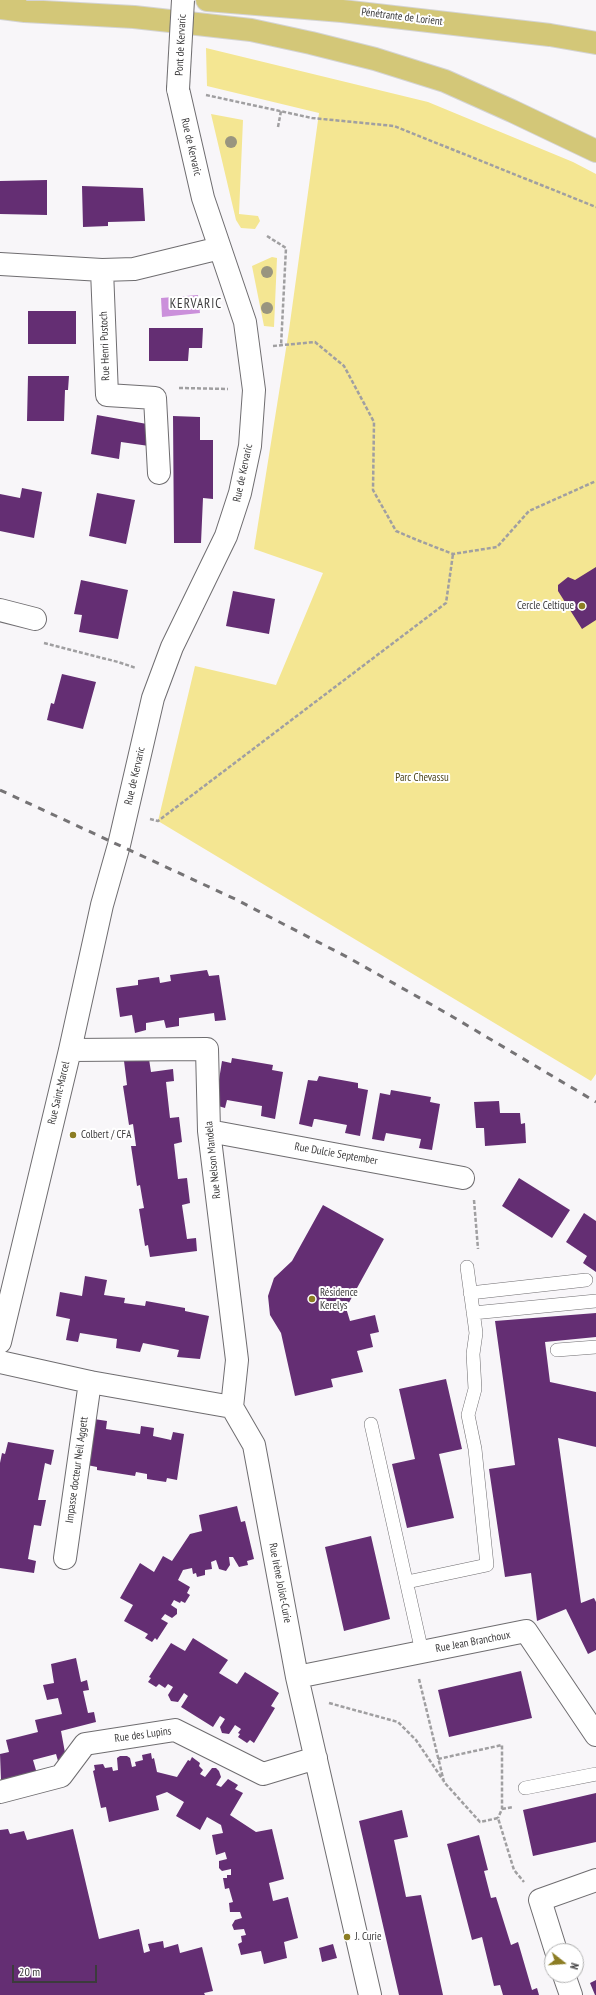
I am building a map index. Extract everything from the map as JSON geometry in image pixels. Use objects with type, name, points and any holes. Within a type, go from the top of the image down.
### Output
[{"type":"main road","name":"Pénétrante de Lorient","points":[[207,0],[350,11],[550,35],[596,43]]},
{"type":"main road","points":[[0,8],[25,12],[134,17],[251,30],[311,43],[445,81],[512,111],[596,152]]},
{"type":"street","name":"Pont de Kervaric","points":[[178,89],[183,0]]},
{"type":"street","name":"Rue de Kervaric","points":[[119,845],[153,698],[172,647],[226,536],[240,493],[250,446],[254,390],[245,322],[203,198],[178,89]]},
{"type":"street","points":[[0,264],[102,270],[134,269],[220,248]]},
{"type":"street","name":"Rue Henri Pustoch","points":[[102,270],[107,395],[155,398]]},
{"type":"street","points":[[155,398],[159,472]]},
{"type":"street","points":[[0,610],[36,619]]},
{"type":"street","name":"Rue Saint-Marcel","points":[[0,1342],[70,1050],[102,905],[119,845]]},
{"type":"street","name":"Rue Nelson Mandela","points":[[70,1050],[207,1049],[209,1131],[237,1360],[232,1406]]},
{"type":"street","name":"Rue Dulcie September","points":[[209,1131],[463,1178]]},
{"type":"street","points":[[0,1362],[90,1382],[232,1406]]},
{"type":"street","name":"Impasse docteur Neil Aggett","points":[[65,1558],[90,1382]]},
{"type":"street","name":"Rue Irène Joliot-Curie","points":[[232,1406],[254,1445],[300,1686],[370,1995]]},
{"type":"street","name":"Rue Jean Branchoux","points":[[300,1686],[417,1653],[526,1631],[596,1735]]},
{"type":"street","name":"Rue des Lupins","points":[[0,1792],[60,1776],[85,1744],[175,1730],[263,1774],[316,1758]]},
{"type":"street","points":[[553,1943],[540,1900],[596,1880]]},
{"type":"street","points":[[566,1983],[570,1995]]},
{"type":"lane","points":[[407,1582],[487,1565],[475,1448],[468,1415],[476,1389],[473,1354],[476,1333],[467,1267]]},
{"type":"lane","points":[[470,1293],[586,1280]]},
{"type":"lane","points":[[473,1313],[596,1301]]},
{"type":"lane","points":[[557,1350],[596,1347]]},
{"type":"lane","points":[[371,1424],[407,1582],[417,1653]]},
{"type":"lane","points":[[525,1788],[596,1774]]},
{"type":"path","points":[[178,89],[312,118],[394,126],[596,207]]},
{"type":"path","points":[[278,127],[281,111]]},
{"type":"path","points":[[267,236],[286,248],[281,346]]},
{"type":"path","points":[[249,349],[315,342],[344,366],[374,422],[373,490],[396,531],[454,554],[497,547],[529,511],[596,481]]},
{"type":"path","points":[[155,398],[170,388],[254,390]]},
{"type":"path","points":[[127,814],[158,821],[446,603],[454,554]]},
{"type":"path","points":[[36,619],[38,642],[118,662]]},
{"type":"path","points":[[463,1178],[474,1198],[479,1259],[467,1267]]},
{"type":"path","points":[[417,1653],[444,1782]]},
{"type":"path","points":[[300,1686],[398,1722],[416,1740],[444,1782],[480,1822],[498,1818]]},
{"type":"path","points":[[438,1759],[502,1744],[502,1809],[498,1818],[514,1870],[540,1900]]},
{"type":"green space","name":"Parc Chevassu","points":[[206,48],[428,102],[573,162],[596,174],[596,1074],[591,1081],[158,821],[195,666],[276,685],[323,573],[254,549],[289,330],[319,113],[207,86]]},
{"type":"green space","points":[[211,114],[243,120],[239,214],[258,216],[260,221],[255,229],[241,228],[236,220]]},
{"type":"green space","points":[[272,257],[277,258],[274,327],[264,326],[252,266]]},
{"type":"shaded area","points":[[198,295],[200,313],[162,317],[161,298]]},
{"type":"building","points":[[47,180],[47,215],[0,214],[0,181]]},
{"type":"building","points":[[82,186],[143,188],[145,221],[108,222],[108,226],[83,227]]},
{"type":"building","points":[[28,311],[76,311],[76,344],[28,344]]},
{"type":"building","points":[[149,328],[203,328],[202,348],[189,348],[188,361],[149,361]]},
{"type":"building","points":[[28,376],[69,376],[68,390],[65,390],[64,421],[27,421]]},
{"type":"building","points":[[97,415],[147,424],[149,446],[121,442],[119,459],[91,454]]},
{"type":"building","points":[[173,416],[200,417],[200,440],[213,440],[213,499],[203,498],[201,543],[174,543]]},
{"type":"building","points":[[22,488],[42,492],[34,538],[0,531],[0,494],[20,498]]},
{"type":"building","points":[[97,493],[135,500],[126,544],[89,536]]},
{"type":"building","name":"Cercle Celtique","points":[[596,567],[596,620],[582,629],[558,591],[558,585],[568,577],[575,580]]},
{"type":"building","points":[[81,580],[128,590],[118,639],[79,632],[82,615],[74,614]]},
{"type":"building","points":[[233,591],[275,599],[269,634],[226,626]]},
{"type":"building","points":[[62,674],[96,682],[83,729],[47,720],[51,703],[54,704]]},
{"type":"building","points":[[207,970],[209,976],[219,975],[226,1020],[215,1021],[214,1013],[179,1018],[179,1026],[166,1028],[164,1020],[146,1023],[146,1030],[135,1033],[132,1015],[120,1017],[116,988],[138,985],[138,980],[159,977],[160,983],[171,981],[170,975]]},
{"type":"building","points":[[232,1058],[273,1065],[272,1070],[283,1072],[275,1119],[261,1116],[262,1106],[227,1100],[225,1108],[215,1105],[222,1061],[231,1063]]},
{"type":"building","points":[[149,1059],[151,1072],[173,1069],[174,1081],[166,1082],[170,1118],[179,1117],[182,1142],[174,1144],[178,1179],[187,1178],[190,1203],[182,1205],[187,1239],[196,1238],[197,1251],[150,1257],[148,1245],[145,1246],[139,1209],[144,1208],[140,1185],[137,1186],[131,1146],[136,1146],[133,1124],[129,1125],[123,1086],[127,1085],[124,1061]]},
{"type":"building","points":[[319,1076],[358,1083],[358,1088],[368,1090],[360,1136],[345,1133],[347,1125],[316,1119],[314,1119],[312,1127],[299,1124],[308,1080],[317,1081]]},
{"type":"building","points":[[391,1090],[431,1097],[430,1102],[440,1104],[432,1150],[419,1148],[421,1139],[386,1133],[384,1141],[372,1139],[380,1093],[390,1095]]},
{"type":"building","points":[[499,1101],[500,1113],[520,1113],[521,1124],[525,1123],[526,1143],[485,1146],[484,1128],[476,1128],[474,1102]]},
{"type":"building","points":[[519,1178],[570,1210],[552,1238],[502,1206]]},
{"type":"building","name":"Résidence Kerelys","points":[[323,1205],[384,1239],[346,1308],[350,1321],[375,1315],[379,1332],[370,1334],[373,1347],[357,1351],[363,1372],[331,1379],[333,1387],[295,1396],[281,1333],[270,1315],[268,1296],[274,1278],[292,1261]]},
{"type":"building","points":[[584,1213],[596,1221],[596,1272],[583,1263],[587,1256],[566,1242]]},
{"type":"building","points":[[85,1276],[107,1280],[104,1295],[125,1298],[124,1303],[145,1306],[146,1301],[185,1308],[185,1311],[209,1316],[200,1359],[177,1357],[179,1350],[143,1343],[140,1352],[116,1348],[117,1339],[80,1333],[78,1342],[66,1340],[70,1319],[56,1316],[60,1292],[82,1296]]},
{"type":"building","points":[[596,1313],[596,1337],[545,1342],[550,1382],[596,1392],[596,1447],[558,1438],[581,1603],[594,1598],[596,1602],[596,1650],[588,1654],[566,1609],[537,1621],[531,1573],[505,1577],[489,1469],[515,1465],[495,1321]]},
{"type":"building","points":[[446,1379],[462,1449],[439,1454],[454,1518],[407,1528],[392,1464],[415,1459],[399,1389]]},
{"type":"building","points":[[94,1419],[107,1421],[106,1429],[140,1434],[141,1426],[154,1428],[153,1436],[171,1440],[173,1432],[184,1434],[177,1480],[167,1478],[166,1482],[147,1479],[147,1474],[136,1472],[135,1476],[97,1470],[97,1467],[87,1465]]},
{"type":"building","points":[[8,1442],[54,1450],[51,1465],[45,1463],[38,1500],[46,1500],[41,1526],[34,1525],[28,1559],[36,1561],[34,1573],[0,1568],[0,1463],[2,1453],[5,1454]]},
{"type":"building","points":[[237,1506],[241,1522],[245,1521],[254,1559],[247,1561],[248,1565],[239,1567],[233,1557],[229,1557],[230,1565],[226,1571],[219,1569],[216,1560],[211,1562],[212,1569],[205,1570],[205,1575],[197,1577],[196,1573],[193,1574],[192,1568],[183,1570],[178,1580],[190,1587],[187,1593],[190,1595],[185,1603],[181,1601],[180,1603],[174,1600],[171,1605],[177,1609],[177,1614],[172,1618],[165,1614],[161,1619],[168,1623],[157,1640],[155,1638],[152,1642],[145,1638],[148,1634],[124,1621],[133,1605],[120,1598],[140,1563],[154,1572],[163,1556],[172,1561],[190,1534],[202,1531],[199,1515]]},
{"type":"building","points":[[371,1536],[390,1619],[344,1631],[325,1547]]},
{"type":"building","points":[[193,1638],[228,1660],[219,1673],[237,1684],[245,1672],[279,1693],[271,1706],[275,1708],[254,1743],[250,1740],[247,1743],[238,1737],[240,1734],[238,1733],[241,1729],[235,1725],[229,1734],[222,1733],[220,1727],[225,1719],[220,1716],[213,1727],[181,1707],[188,1696],[184,1693],[178,1702],[171,1701],[168,1695],[173,1687],[168,1684],[165,1688],[159,1684],[156,1687],[148,1682],[151,1678],[149,1677],[171,1643],[185,1651]]},
{"type":"building","points":[[76,1658],[81,1682],[87,1680],[89,1690],[83,1691],[88,1713],[94,1712],[96,1722],[61,1731],[66,1758],[58,1761],[56,1754],[33,1760],[38,1777],[26,1780],[25,1774],[1,1780],[0,1754],[9,1752],[6,1740],[38,1732],[35,1720],[62,1714],[58,1698],[47,1700],[43,1685],[54,1683],[51,1664]]},
{"type":"building","points":[[521,1671],[532,1718],[449,1737],[438,1690]]},
{"type":"building","points":[[151,1753],[152,1759],[154,1758],[157,1772],[177,1777],[188,1760],[190,1761],[192,1757],[200,1763],[199,1766],[203,1770],[200,1774],[205,1777],[212,1768],[216,1768],[221,1777],[216,1785],[221,1787],[228,1779],[238,1785],[235,1789],[243,1793],[230,1815],[256,1832],[272,1829],[284,1879],[269,1883],[273,1901],[288,1897],[298,1938],[284,1942],[287,1958],[264,1964],[261,1951],[241,1955],[238,1944],[242,1942],[241,1936],[246,1935],[244,1929],[234,1930],[232,1925],[235,1920],[242,1918],[240,1912],[230,1912],[229,1903],[233,1902],[229,1888],[225,1889],[223,1878],[227,1878],[227,1875],[231,1875],[231,1869],[222,1871],[219,1868],[219,1861],[227,1859],[225,1852],[216,1855],[212,1835],[223,1833],[221,1825],[207,1817],[200,1830],[176,1816],[184,1802],[167,1792],[156,1796],[159,1810],[109,1822],[106,1807],[101,1808],[93,1771],[95,1770],[94,1765],[103,1764],[105,1768],[112,1767],[113,1771],[118,1770],[117,1758],[120,1756],[127,1756],[130,1758],[132,1767],[136,1766],[135,1762],[143,1760],[142,1755]]},
{"type":"building","points":[[596,1793],[596,1842],[533,1856],[523,1810]]},
{"type":"building","points":[[402,1810],[408,1837],[394,1840],[406,1897],[421,1895],[443,1995],[399,1995],[359,1821]]},
{"type":"building","points":[[8,1829],[10,1834],[24,1831],[27,1840],[73,1829],[99,1939],[139,1929],[144,1953],[150,1951],[148,1944],[163,1941],[164,1948],[178,1944],[180,1953],[202,1947],[213,1991],[204,1993],[205,1995],[0,1995],[0,1830]]},
{"type":"building","points":[[479,1835],[488,1870],[484,1871],[491,1898],[496,1897],[511,1945],[518,1942],[532,1990],[537,1988],[539,1995],[503,1995],[500,1985],[494,1986],[482,1937],[472,1940],[447,1844]]},
{"type":"building","points":[[333,1944],[337,1958],[322,1962],[319,1948]]},
{"type":"building","points":[[596,1980],[596,1995],[595,1995],[590,1983]]},
{"type":"railway","points":[[0,790],[235,899],[349,958],[448,1014],[596,1102]]},
{"type":"place","name":"Cercle Celtique","points":[[582,606]]},
{"type":"place","name":"Colbert / CFA","points":[[73,1135]]},
{"type":"place","name":"Résidence Kerelys","points":[[312,1299]]},
{"type":"place","name":"J. Curie","points":[[347,1937]]},
{"type":"district","name":"KERVARIC","points":[[196,304]]}]
